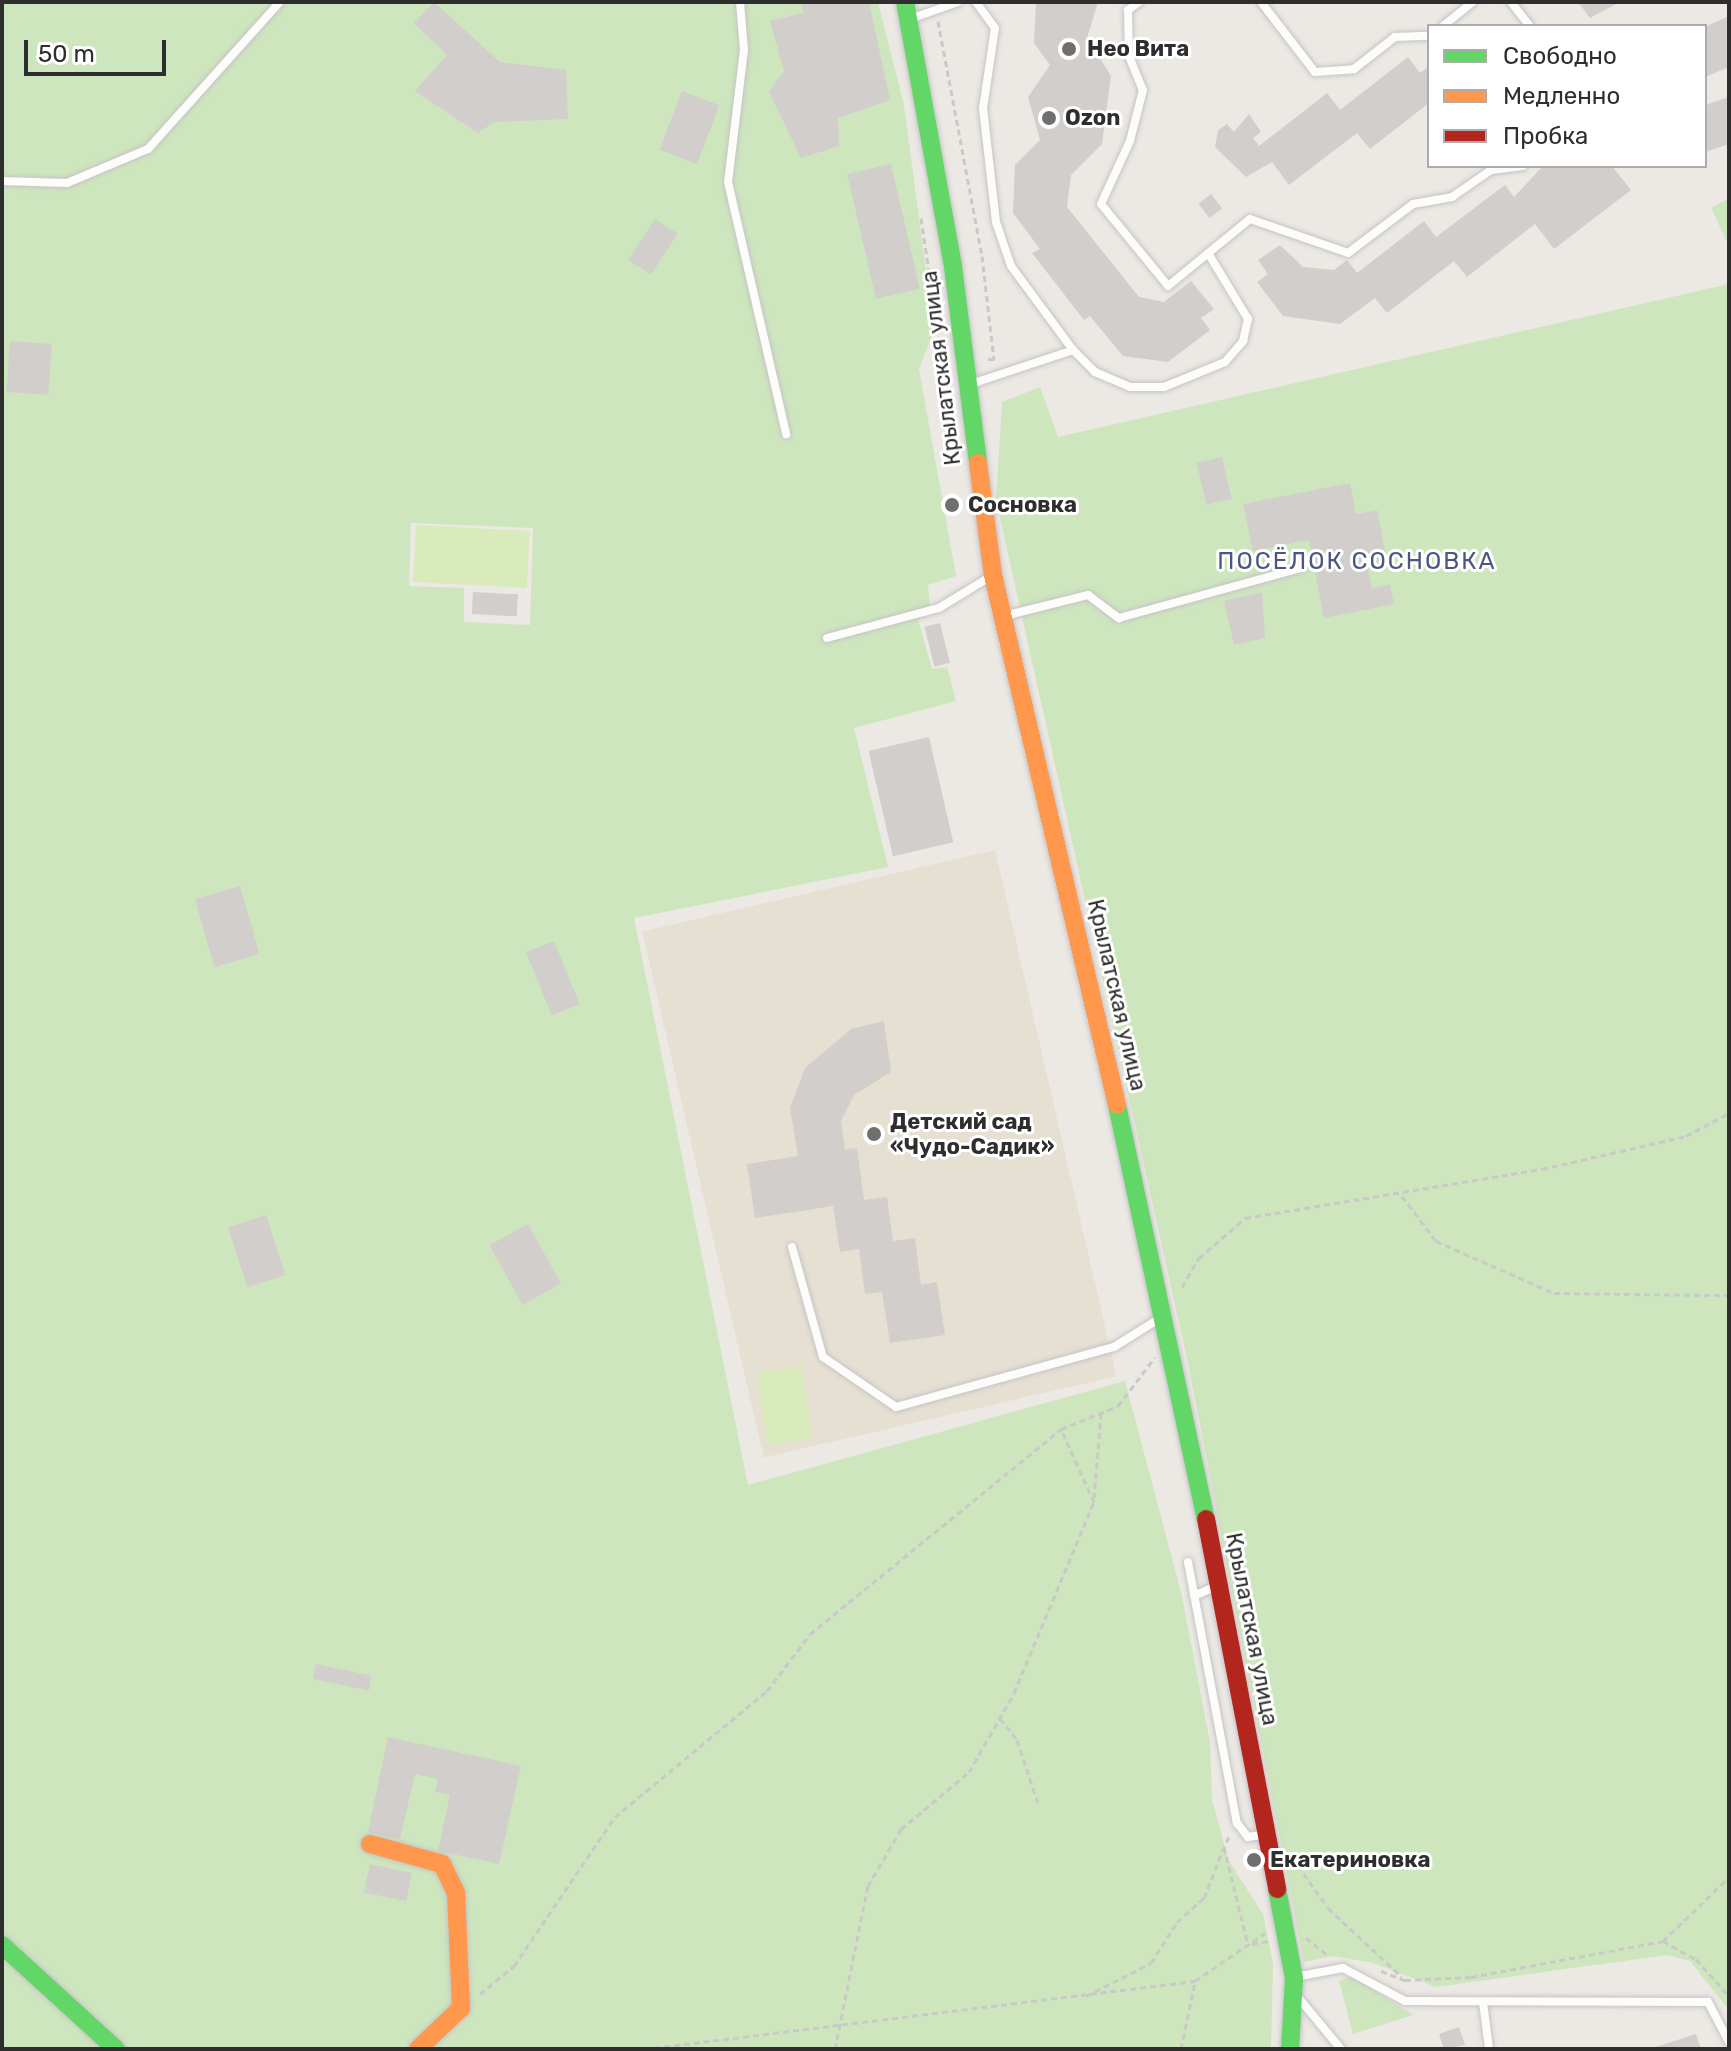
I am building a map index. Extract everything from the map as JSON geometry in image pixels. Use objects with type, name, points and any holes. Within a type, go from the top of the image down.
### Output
[{"type":"street","name":"Крылатская улица","points":[[907,11],[967,385],[993,575],[1166,1314],[1295,1987],[1290,2049]]},
{"type":"street","points":[[370,1844],[442,1864],[451,1876],[461,2008],[418,2049]]},
{"type":"street","points":[[2,1945],[116,2049]]},
{"type":"lane","points":[[2,181],[67,183],[148,149],[280,2]]},
{"type":"lane","points":[[740,2],[744,50],[728,182],[786,434]]},
{"type":"lane","points":[[907,11],[936,12],[958,2]]},
{"type":"lane","points":[[976,2],[995,28],[983,108],[996,222],[1011,266],[1073,350],[1095,372],[1130,387],[1164,387],[1225,362],[1243,341],[1248,319],[1208,253]]},
{"type":"lane","points":[[1139,2],[1128,10],[1129,56],[1143,90],[1130,141],[1101,204],[1168,286],[1250,219],[1348,253],[1413,204],[1452,197],[1491,170],[1507,168]]},
{"type":"lane","points":[[1261,2],[1315,72],[1354,69],[1395,37],[1427,36]]},
{"type":"lane","points":[[1446,24],[1473,2]]},
{"type":"lane","points":[[1511,2],[1528,24]]},
{"type":"lane","points":[[967,385],[1073,350]]},
{"type":"lane","points":[[1003,616],[1088,595],[1119,618],[1301,568]]},
{"type":"lane","points":[[827,638],[939,608],[993,575]]},
{"type":"lane","points":[[792,1247],[823,1357],[896,1407],[1114,1347],[1166,1314]]},
{"type":"lane","points":[[1188,1562],[1237,1823],[1248,1837],[1266,1834]]},
{"type":"lane","points":[[1194,1596],[1220,1585]]},
{"type":"lane","points":[[1341,2049],[1295,1987],[1343,1968],[1405,2001],[1708,2002],[1729,2042]]},
{"type":"lane","points":[[1483,2002],[1489,2049]]},
{"type":"path","points":[[936,12],[994,359]]},
{"type":"path","points":[[1166,1314],[1199,1258],[1245,1218],[1402,1195],[1686,1136],[1729,1113]]},
{"type":"path","points":[[1402,1195],[1436,1241],[1554,1293],[1729,1295]]},
{"type":"path","points":[[461,2008],[514,1966],[615,1817],[767,1691],[810,1634],[1061,1429],[1118,1406],[1161,1351]]},
{"type":"path","points":[[835,2049],[837,2026],[868,1886],[901,1829],[969,1772],[1000,1718],[1094,1502],[1101,1412]]},
{"type":"path","points":[[1061,1429],[1094,1502]]},
{"type":"path","points":[[1000,1718],[1017,1740],[1038,1803]]},
{"type":"path","points":[[1083,1997],[1151,1963],[1177,1922],[1204,1898],[1237,1823]]},
{"type":"path","points":[[1224,1847],[1248,1945]]},
{"type":"path","points":[[1287,1862],[1284,1848],[1328,1908],[1405,1980]]},
{"type":"path","points":[[1376,1969],[1405,1980],[1471,1977],[1663,1941],[1729,1877]]},
{"type":"path","points":[[1301,1933],[1336,1961]]},
{"type":"path","points":[[644,2049],[1195,1981],[1248,1945],[1277,1939]]},
{"type":"path","points":[[1663,1941],[1696,1959],[1729,1996]]},
{"type":"path","points":[[1181,2049],[1195,1981]]},
{"type":"shaded area","name":"Детский сад «Чудо-Садик»","points":[[995,850],[1116,1376],[764,1458],[642,931]]},
{"type":"green space","points":[[2,2],[878,2],[904,105],[934,331],[919,369],[956,576],[928,585],[930,606],[918,619],[932,669],[947,667],[956,701],[854,728],[888,867],[634,918],[748,1485],[1125,1381],[1182,1596],[1210,1742],[1212,1800],[1229,1861],[1263,1914],[1273,1964],[1271,2049],[2,2049]],"holes":[[[411,523],[533,528],[530,625],[464,622],[464,588],[409,586]]]},
{"type":"green space","points":[[1729,198],[1729,246],[1711,208]]},
{"type":"green space","points":[[1729,284],[1729,2010],[1690,1961],[1667,1955],[1436,1987],[1373,1963],[1333,1956],[1304,1962],[1188,1363],[996,500],[1002,402],[1040,387],[1058,437]]},
{"type":"green space","points":[[416,525],[530,531],[527,588],[413,582]]},
{"type":"green space","points":[[801,1366],[812,1438],[768,1445],[757,1373]]},
{"type":"green space","points":[[1351,1976],[1413,2015],[1353,2034],[1339,1981]]},
{"type":"building","points":[[434,2],[500,62],[566,70],[568,119],[494,122],[478,133],[415,91],[447,55],[414,23]]},
{"type":"building","points":[[801,2],[869,2],[890,100],[838,118],[839,146],[801,158],[769,92],[784,71],[770,21],[803,13]]},
{"type":"building","points":[[1036,2],[1098,2],[1087,38],[1111,76],[1102,144],[1071,175],[1067,207],[1139,297],[1164,302],[1191,281],[1214,309],[1201,318],[1210,330],[1168,362],[1123,356],[1090,316],[1084,320],[1032,253],[1040,249],[1013,213],[1015,165],[1040,140],[1028,97],[1050,65],[1034,43]]},
{"type":"building","points":[[1578,2],[1620,2],[1590,18]]},
{"type":"building","points":[[1729,16],[1729,67],[1707,76],[1707,26]]},
{"type":"building","points":[[1408,57],[1420,73],[1427,68],[1427,105],[1370,149],[1357,133],[1289,185],[1272,162],[1246,177],[1215,147],[1218,130],[1227,124],[1234,132],[1249,114],[1261,132],[1253,138],[1259,146],[1327,93],[1340,110]]},
{"type":"building","points":[[682,91],[719,105],[697,164],[659,150]]},
{"type":"building","points":[[1729,97],[1729,144],[1707,151],[1707,104]]},
{"type":"building","points":[[891,164],[920,289],[876,299],[847,174]]},
{"type":"building","points":[[1541,168],[1614,168],[1631,190],[1554,249],[1535,224],[1467,277],[1454,261],[1387,313],[1375,298],[1340,324],[1283,316],[1257,282],[1268,274],[1258,260],[1280,245],[1303,267],[1334,270],[1347,260],[1357,273],[1424,221],[1436,237],[1505,185],[1514,197]]},
{"type":"building","points":[[1211,194],[1222,208],[1209,218],[1198,204]]},
{"type":"building","points":[[655,219],[678,234],[651,275],[628,260]]},
{"type":"building","points":[[10,341],[52,344],[48,395],[6,392]]},
{"type":"building","points":[[1222,457],[1232,499],[1206,505],[1197,463]]},
{"type":"building","points":[[1350,483],[1356,514],[1377,510],[1387,561],[1367,565],[1372,588],[1390,584],[1394,604],[1324,618],[1309,540],[1253,551],[1243,504]]},
{"type":"building","points":[[473,592],[518,594],[517,616],[472,614]]},
{"type":"building","points":[[1262,592],[1265,638],[1234,645],[1224,601]]},
{"type":"building","points":[[940,623],[950,663],[934,667],[924,627]]},
{"type":"building","points":[[929,737],[953,842],[893,856],[869,751]]},
{"type":"building","points":[[240,886],[260,954],[214,967],[195,899]]},
{"type":"building","points":[[554,941],[579,1004],[552,1015],[526,952]]},
{"type":"building","points":[[884,1021],[891,1072],[854,1095],[841,1121],[845,1149],[857,1148],[864,1200],[887,1197],[893,1241],[915,1238],[921,1285],[937,1282],[945,1335],[890,1343],[882,1292],[865,1294],[859,1249],[840,1252],[833,1206],[755,1218],[747,1164],[798,1156],[790,1108],[805,1068],[851,1029]]},
{"type":"building","points":[[266,1215],[285,1275],[247,1287],[228,1227]]},
{"type":"building","points":[[528,1224],[561,1283],[522,1305],[490,1245]]},
{"type":"building","points":[[316,1664],[372,1676],[369,1691],[313,1679]]},
{"type":"building","points":[[388,1737],[521,1766],[499,1864],[438,1851],[450,1795],[435,1792],[438,1779],[415,1774],[400,1839],[368,1832]]},
{"type":"building","points":[[370,1864],[412,1873],[406,1901],[364,1892]]},
{"type":"building","points":[[1459,2027],[1465,2045],[1444,2049],[1439,2034]]},
{"type":"building","points":[[1696,2034],[1701,2049],[1653,2049],[1653,2048]]},
{"type":"traffic: fast","points":[[905,2],[953,267],[978,463]]},
{"type":"traffic: fast","points":[[1117,1105],[1206,1519]]},
{"type":"traffic: fast","points":[[1277,1889],[1294,1978],[1290,2049]]},
{"type":"traffic: fast","points":[[2,1945],[116,2049]]},
{"type":"traffic: slow","points":[[978,463],[993,575],[1117,1105]]},
{"type":"traffic: slow","points":[[370,1844],[442,1864],[456,1893],[461,2008],[418,2049]]},
{"type":"traffic: jam","points":[[1206,1519],[1277,1889]]},
{"type":"place","name":"Нео Вита","points":[[1069,49]]},
{"type":"place","name":"Ozon","points":[[1049,118]]},
{"type":"place","name":"Сосновка","points":[[952,505]]},
{"type":"place","name":"Детский сад «Чудо-Садик»","points":[[874,1134]]},
{"type":"place","name":"Екатериновка","points":[[1254,1860]]},
{"type":"district","name":"ПОСЁЛОК СОСНОВКА","points":[[1357,562]]}]
